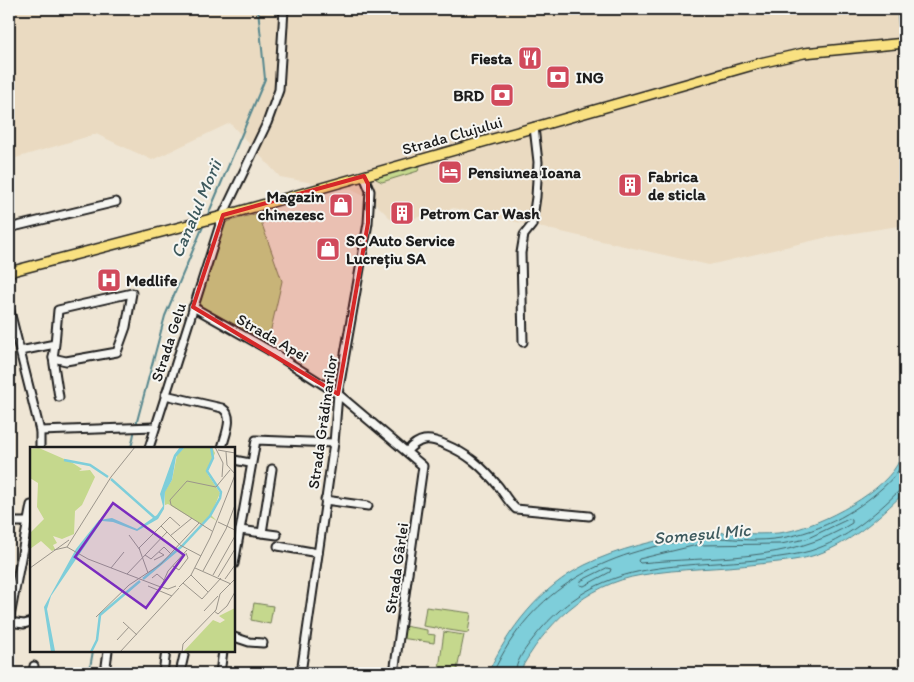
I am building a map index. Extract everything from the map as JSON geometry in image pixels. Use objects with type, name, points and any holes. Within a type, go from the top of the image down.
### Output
[{"type":"main road","name":"Strada Clujului","points":[[9,272],[218,217],[786,57],[850,47],[905,43]]},
{"type":"street","name":"Strada Gelu","points":[[149,447],[193,307],[218,217],[267,123],[278,90],[284,9]]},
{"type":"street","points":[[523,342],[521,253],[524,235],[532,225],[536,197],[538,162],[534,127]]},
{"type":"street","name":"Strada Grădinarilor","points":[[301,673],[324,500],[334,443],[338,394],[368,223],[370,191],[364,176]]},
{"type":"street","points":[[9,228],[116,202]]},
{"type":"street","points":[[53,358],[66,361],[117,352],[126,326],[132,294],[58,310],[53,358],[59,397]]},
{"type":"street","points":[[9,307],[40,431],[40,447]]},
{"type":"street","name":"Strada Apei","points":[[193,307],[269,350],[338,394],[423,466]]},
{"type":"street","points":[[20,351],[55,344]]},
{"type":"street","points":[[165,395],[222,408],[227,411],[229,417],[222,447]]},
{"type":"street","points":[[40,431],[154,427]]},
{"type":"street","points":[[406,451],[416,441],[425,438],[436,440],[465,453],[486,471],[516,509],[589,516]]},
{"type":"street","points":[[235,550],[240,530],[250,463],[256,440],[334,443]]},
{"type":"street","points":[[235,460],[250,463]]},
{"type":"street","name":"Strada Gârlei","points":[[394,673],[423,466]]},
{"type":"street","points":[[262,533],[272,469]]},
{"type":"street","points":[[324,500],[368,506]]},
{"type":"street","points":[[30,514],[29,532],[9,622],[24,624],[30,622]]},
{"type":"street","points":[[9,522],[29,522]]},
{"type":"street","points":[[240,530],[277,535]]},
{"type":"street","points":[[278,546],[318,553]]},
{"type":"street","points":[[235,637],[249,642],[263,643]]},
{"type":"street","points":[[105,673],[108,652]]},
{"type":"street","points":[[164,673],[166,652]]},
{"type":"street","points":[[180,673],[184,652]]},
{"type":"street","points":[[220,673],[224,652]]},
{"type":"highlighted area","points":[[364,176],[368,184],[368,223],[338,394],[193,307],[223,215]]},
{"type":"shaded area","points":[[9,9],[897,9],[905,104],[905,225],[828,237],[709,265],[454,208],[395,223],[372,200],[352,190],[280,177],[230,123],[152,160],[96,134],[9,160]]},
{"type":"green space","points":[[421,164],[418,171],[382,182],[376,179],[376,177]]},
{"type":"green space","points":[[258,213],[282,281],[268,342],[198,305],[223,223]]},
{"type":"green space","points":[[254,603],[273,606],[270,624],[251,620]]},
{"type":"green space","points":[[426,607],[471,613],[468,633],[423,626]]},
{"type":"green space","points":[[404,626],[427,630],[427,634],[435,635],[434,643],[401,638]]},
{"type":"green space","points":[[444,632],[464,635],[457,670],[439,669]]},
{"type":"water","points":[[897,9],[905,9],[905,104]]},
{"type":"water","name":"Someșul Mic","points":[[905,125],[905,492],[851,538],[812,556],[744,566],[642,575],[603,587],[585,597],[554,623],[529,655],[519,673],[488,673],[505,641],[540,597],[569,574],[597,559],[624,549],[694,534],[768,534],[792,530],[844,510],[876,488],[888,477],[899,461],[903,432]]},
{"type":"waterway","name":"Canalul Morii","points":[[207,217],[265,79],[258,9]]},
{"type":"waterway","name":"Canalul Morii","points":[[136,425],[165,316],[204,224]]},
{"type":"waterway","name":"Canalul Morii","points":[[131,447],[135,429]]},
{"type":"waterway","name":"Canalul Morii","points":[[89,673],[93,652]]},
{"type":"place","name":"Fiesta","points":[[530,58]]},
{"type":"place","name":"ING","points":[[558,77]]},
{"type":"place","name":"BRD","points":[[502,95]]},
{"type":"place","name":"Pensiunea Ioana","points":[[450,172]]},
{"type":"place","name":"Fabrica de sticla","points":[[630,185]]},
{"type":"place","name":"Magazin chinezesc","points":[[341,205]]},
{"type":"place","name":"Petrom Car Wash","points":[[402,213]]},
{"type":"place","name":"SC Auto Service Lucrețiu SA","points":[[328,249]]},
{"type":"place","name":"Medlife","points":[[109,280]]}]
